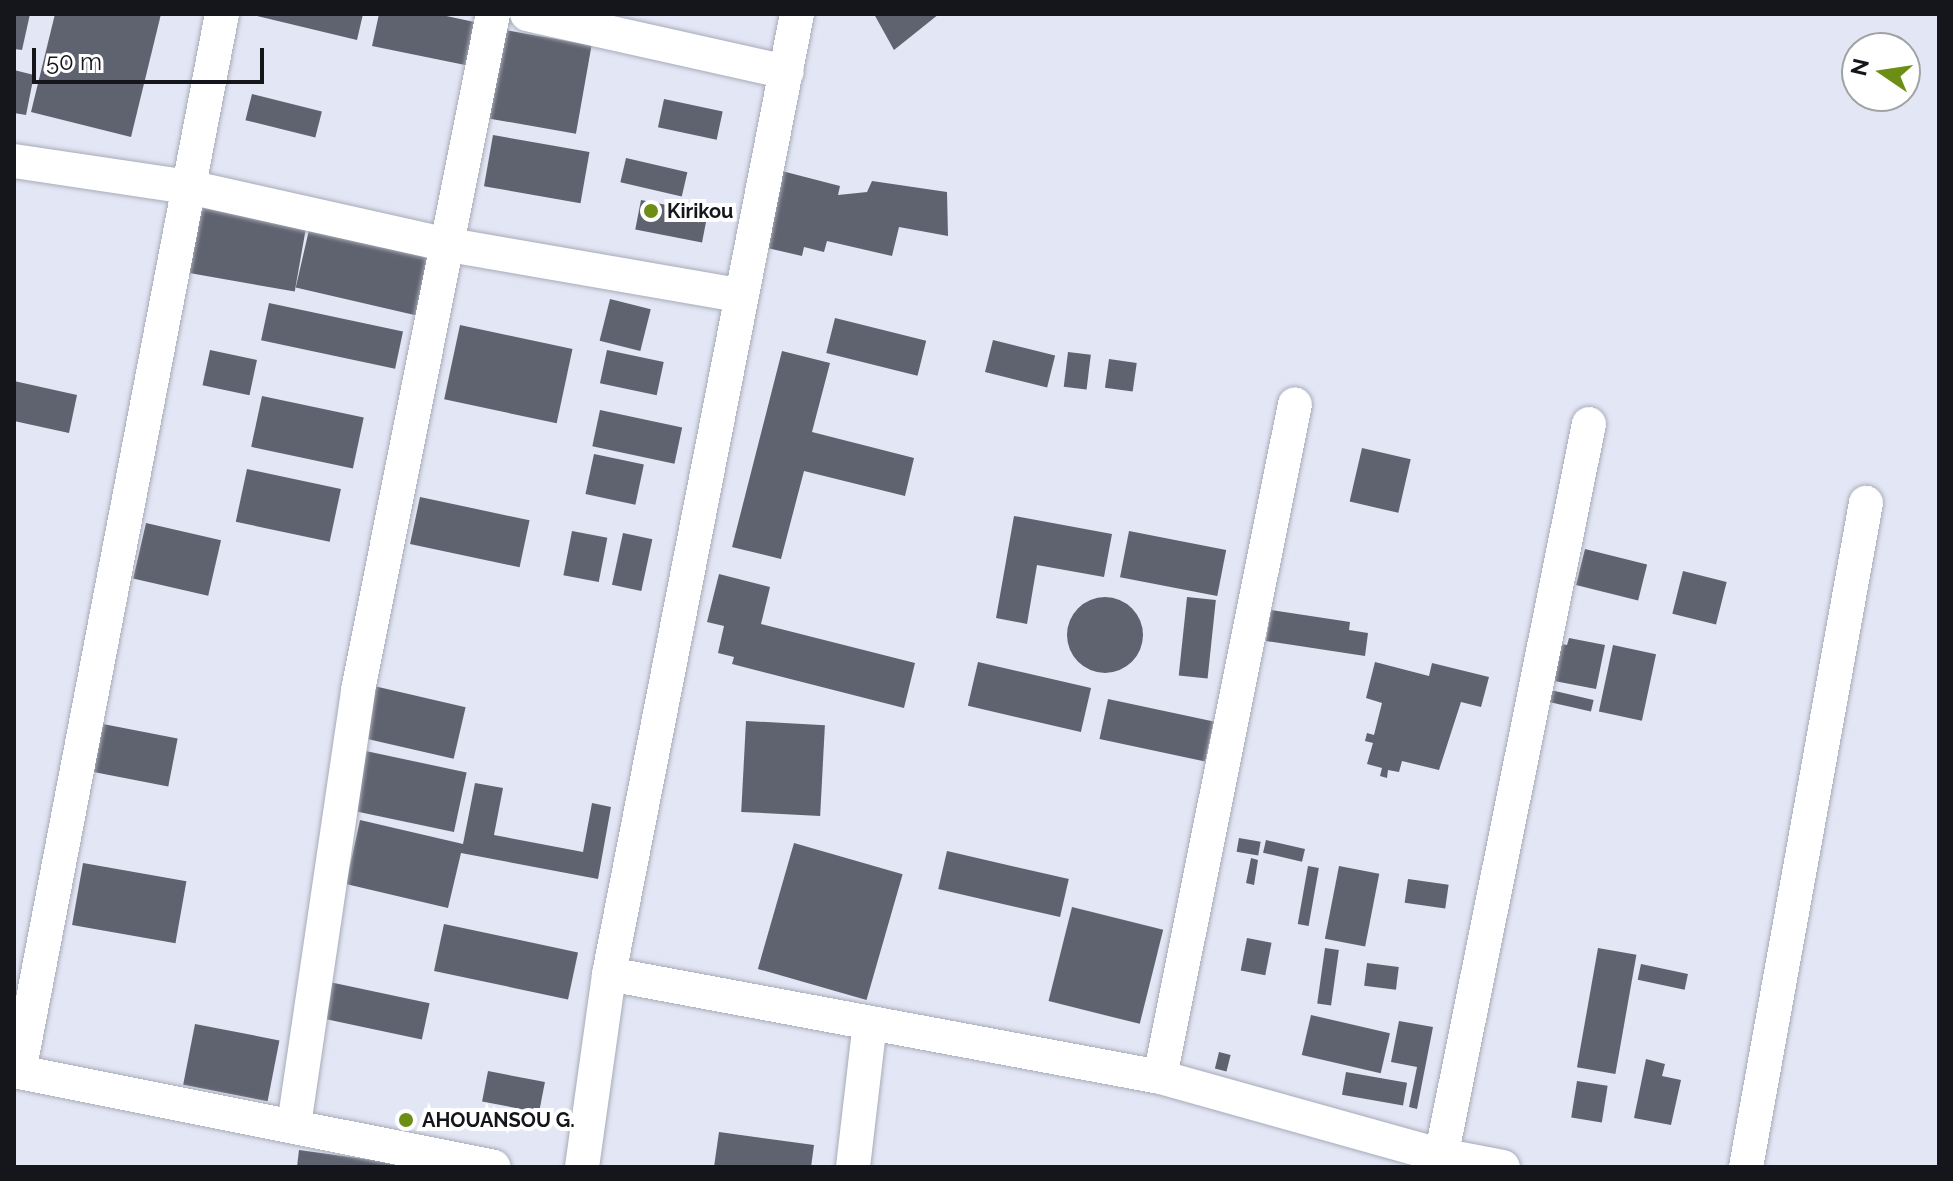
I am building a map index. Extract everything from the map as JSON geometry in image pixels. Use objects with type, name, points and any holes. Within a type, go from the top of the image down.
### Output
[{"type":"street","points":[[222,14],[17,1072],[493,1167]]},
{"type":"street","points":[[294,1125],[358,690],[493,14]]},
{"type":"street","points":[[527,14],[787,72]]},
{"type":"street","points":[[582,1167],[609,974],[739,295],[797,14]]},
{"type":"street","points":[[14,161],[189,187],[449,245],[739,295]]},
{"type":"street","points":[[1160,1077],[1295,404]]},
{"type":"street","points":[[1440,1161],[1589,424]]},
{"type":"street","points":[[1746,1167],[1866,503]]},
{"type":"street","points":[[609,974],[1160,1077],[1440,1161],[1503,1167]]},
{"type":"street","points":[[853,1167],[870,1023]]},
{"type":"building","points":[[14,14],[30,14],[22,50],[14,49]]},
{"type":"building","points":[[55,14],[161,14],[131,137],[31,112]]},
{"type":"building","points":[[249,14],[363,14],[357,40]]},
{"type":"building","points":[[379,14],[437,14],[479,23],[470,66],[372,46]]},
{"type":"building","points":[[874,14],[939,14],[894,50]]},
{"type":"building","points":[[500,29],[592,45],[576,134],[484,118]]},
{"type":"building","points":[[14,70],[34,75],[26,115],[14,113]]},
{"type":"building","points":[[252,94],[322,111],[315,138],[245,120]]},
{"type":"building","points":[[664,99],[723,111],[717,140],[658,127]]},
{"type":"building","points":[[493,135],[590,152],[580,203],[484,186]]},
{"type":"building","points":[[626,158],[687,172],[682,197],[620,182]]},
{"type":"building","points":[[778,170],[840,186],[838,195],[867,192],[872,181],[947,192],[948,236],[899,227],[892,256],[827,241],[824,252],[804,247],[802,256],[759,246]]},
{"type":"building","points":[[641,200],[708,213],[702,242],[635,229]]},
{"type":"building","points":[[201,207],[306,226],[295,292],[189,273]]},
{"type":"building","points":[[309,230],[429,258],[416,315],[296,287]]},
{"type":"building","points":[[610,299],[651,309],[640,351],[600,341]]},
{"type":"building","points":[[269,303],[403,331],[395,369],[261,340]]},
{"type":"building","points":[[835,318],[926,341],[917,376],[826,353]]},
{"type":"building","points":[[460,325],[572,349],[557,423],[444,399]]},
{"type":"building","points":[[993,340],[1055,355],[1047,388],[985,372]]},
{"type":"building","points":[[210,350],[257,360],[249,395],[203,385]]},
{"type":"building","points":[[607,350],[664,362],[657,395],[600,383]]},
{"type":"building","points":[[782,351],[830,363],[812,432],[914,458],[905,496],[804,471],[781,559],[732,547]]},
{"type":"building","points":[[1068,352],[1091,355],[1087,390],[1064,387]]},
{"type":"building","points":[[1109,359],[1137,363],[1133,392],[1105,388]]},
{"type":"building","points":[[14,381],[77,395],[69,433],[14,421]]},
{"type":"building","points":[[262,396],[364,418],[353,468],[251,447]]},
{"type":"building","points":[[600,410],[682,427],[674,464],[592,446]]},
{"type":"building","points":[[1362,448],[1411,459],[1398,513],[1350,502]]},
{"type":"building","points":[[594,454],[644,465],[635,505],[585,494]]},
{"type":"building","points":[[247,469],[341,489],[330,542],[236,522]]},
{"type":"building","points":[[420,497],[530,520],[520,567],[410,544]]},
{"type":"building","points":[[1014,516],[1112,534],[1104,577],[1037,565],[1027,624],[996,618]]},
{"type":"building","points":[[146,523],[221,540],[208,596],[133,579]]},
{"type":"building","points":[[572,531],[607,538],[599,582],[563,575]]},
{"type":"building","points":[[1129,531],[1226,550],[1217,596],[1120,577]]},
{"type":"building","points":[[623,533],[652,539],[641,591],[612,585]]},
{"type":"building","points":[[1585,549],[1647,564],[1638,600],[1576,585]]},
{"type":"building","points":[[1683,571],[1727,582],[1716,625],[1672,614]]},
{"type":"building","points":[[719,574],[770,587],[761,624],[915,663],[904,708],[732,664],[734,657],[718,653],[724,626],[707,622]]},
{"type":"building","points":[[1105,597],[1119,600],[1132,608],[1140,621],[1143,635],[1140,649],[1132,662],[1119,670],[1105,673],[1091,670],[1078,662],[1070,649],[1067,635],[1070,621],[1078,608],[1091,600]]},
{"type":"building","points":[[1187,597],[1216,600],[1208,679],[1179,676]]},
{"type":"building","points":[[1271,610],[1350,622],[1349,630],[1368,633],[1365,656],[1266,641]]},
{"type":"building","points":[[1569,638],[1605,645],[1596,689],[1544,679],[1551,642],[1567,645]]},
{"type":"building","points":[[1613,645],[1656,654],[1642,721],[1599,712]]},
{"type":"building","points":[[978,662],[1091,688],[1081,732],[968,706]]},
{"type":"building","points":[[1375,662],[1429,676],[1432,663],[1489,677],[1481,707],[1461,702],[1439,770],[1402,761],[1399,772],[1388,770],[1387,778],[1380,776],[1382,768],[1367,764],[1373,743],[1365,741],[1367,733],[1374,735],[1382,703],[1366,698]]},
{"type":"building","points":[[374,686],[466,707],[454,759],[362,738]]},
{"type":"building","points":[[1542,688],[1594,700],[1591,712],[1539,700]]},
{"type":"building","points":[[1108,699],[1214,721],[1205,762],[1099,739]]},
{"type":"building","points":[[746,721],[825,725],[820,816],[741,812]]},
{"type":"building","points":[[103,724],[178,739],[168,787],[94,772]]},
{"type":"building","points":[[361,750],[467,772],[454,832],[348,810]]},
{"type":"building","points":[[475,783],[503,788],[494,835],[583,852],[592,803],[611,807],[598,879],[461,853],[448,908],[346,884],[360,820],[463,844]]},
{"type":"building","points":[[1239,838],[1261,842],[1258,856],[1237,852]]},
{"type":"building","points":[[1266,840],[1305,849],[1302,862],[1263,853]]},
{"type":"building","points":[[794,843],[903,874],[867,1000],[758,969]]},
{"type":"building","points":[[947,851],[1069,879],[1060,917],[938,889]]},
{"type":"building","points":[[1251,858],[1258,860],[1254,885],[1246,883]]},
{"type":"building","points":[[83,863],[186,881],[175,943],[72,925]]},
{"type":"building","points":[[1308,866],[1319,868],[1309,926],[1298,924]]},
{"type":"building","points":[[1339,866],[1379,874],[1365,946],[1325,939]]},
{"type":"building","points":[[1408,879],[1449,885],[1445,908],[1405,903]]},
{"type":"building","points":[[1072,907],[1163,930],[1140,1024],[1049,1001]]},
{"type":"building","points":[[444,924],[578,952],[568,999],[434,971]]},
{"type":"building","points":[[1247,938],[1272,943],[1265,975],[1241,970]]},
{"type":"building","points":[[1325,948],[1339,950],[1331,1005],[1317,1003]]},
{"type":"building","points":[[1598,948],[1636,955],[1615,1074],[1577,1067]]},
{"type":"building","points":[[1367,963],[1399,967],[1396,990],[1364,986]]},
{"type":"building","points":[[1641,964],[1688,974],[1685,990],[1638,980]]},
{"type":"building","points":[[320,980],[430,1003],[422,1039],[312,1016]]},
{"type":"building","points":[[1311,1015],[1390,1033],[1381,1073],[1302,1055]]},
{"type":"building","points":[[1399,1021],[1433,1027],[1417,1109],[1409,1107],[1417,1067],[1391,1062]]},
{"type":"building","points":[[195,1024],[279,1040],[268,1101],[183,1085]]},
{"type":"building","points":[[1219,1052],[1231,1055],[1227,1071],[1215,1068]]},
{"type":"building","points":[[1646,1059],[1665,1064],[1662,1076],[1681,1080],[1671,1125],[1634,1118]]},
{"type":"building","points":[[488,1071],[545,1082],[539,1112],[482,1101]]},
{"type":"building","points":[[1346,1072],[1407,1083],[1403,1105],[1342,1095]]},
{"type":"building","points":[[1577,1081],[1608,1086],[1602,1122],[1571,1118]]},
{"type":"building","points":[[719,1132],[814,1145],[811,1167],[714,1167]]},
{"type":"building","points":[[299,1150],[394,1163],[393,1167],[297,1167]]},
{"type":"place","name":"Kirikou","points":[[651,211]]},
{"type":"place","name":"AHOUANSOU G.","points":[[406,1120]]}]
